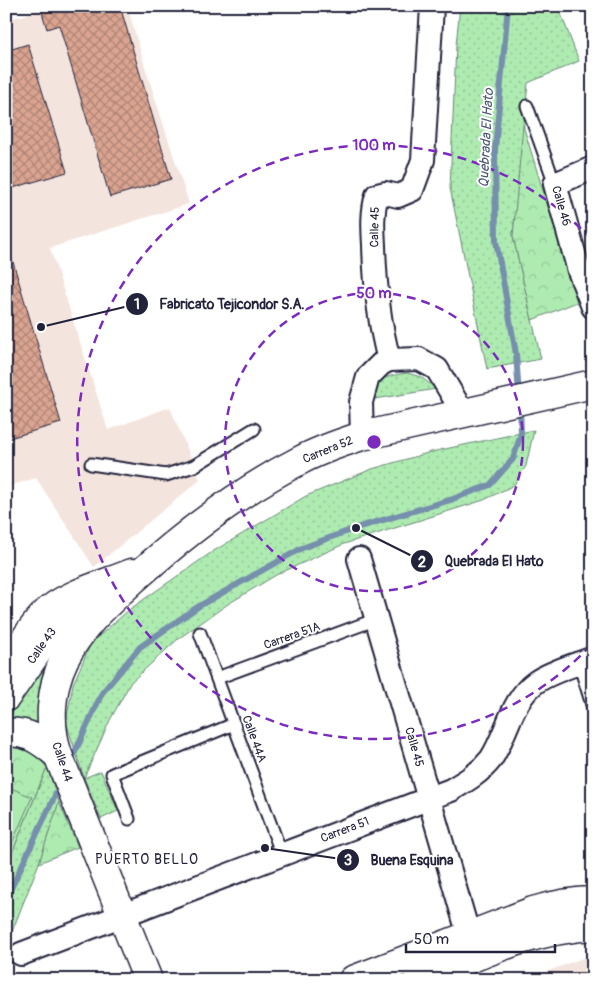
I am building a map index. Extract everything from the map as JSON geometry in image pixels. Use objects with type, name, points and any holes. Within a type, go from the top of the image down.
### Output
[{"type":"main road","name":"Carrera 52","points":[[150,566],[198,527],[269,478],[322,450],[362,436],[593,384]]},
{"type":"main road","name":"Calle 43","points":[[6,666],[45,614],[65,600],[150,566]]},
{"type":"main road","name":"Calle 44","points":[[148,980],[58,755],[53,735],[52,701],[56,681],[72,644],[88,622],[150,566]]},
{"type":"main road","name":"Calle 43","points":[[6,697],[77,595]]},
{"type":"main road","points":[[6,734],[15,732],[26,734],[37,739],[58,755]]},
{"type":"main road","points":[[353,980],[533,911],[556,904],[589,899]]},
{"type":"main road","points":[[418,980],[523,939],[571,927],[593,926]]},
{"type":"street","name":"Calle 45","points":[[389,360],[383,336],[375,276],[373,209],[377,195],[386,193],[398,196],[412,190],[423,160],[432,6]]},
{"type":"street","points":[[555,184],[593,168]]},
{"type":"street","name":"Calle 46","points":[[555,184],[586,269],[593,307]]},
{"type":"street","points":[[362,436],[361,402],[368,377],[381,364],[389,360],[420,359],[437,369],[464,413]]},
{"type":"street","name":"Calle 45","points":[[360,559],[469,936]]},
{"type":"street","name":"Carrera 51","points":[[21,954],[451,790],[469,780],[492,757],[517,705],[536,682],[586,660]]},
{"type":"lane","name":"Calle 46","points":[[527,106],[555,184]]},
{"type":"lane","points":[[91,464],[166,475],[194,466],[254,428]]},
{"type":"lane","name":"Carrera 51A","points":[[217,678],[377,619]]},
{"type":"lane","name":"Calle 44A","points":[[200,632],[282,855]]},
{"type":"lane","points":[[586,660],[593,708]]},
{"type":"lane","points":[[129,819],[112,774],[234,724]]},
{"type":"shaded area","points":[[34,6],[127,6],[189,204],[50,248],[108,430],[170,407],[200,480],[94,567],[36,478],[6,487],[6,20],[35,12]]},
{"type":"shaded area","points":[[593,954],[593,980],[525,980]]},
{"type":"green space","points":[[460,6],[558,6],[579,61],[528,83],[513,236],[541,359],[487,369],[450,188],[456,45]]},
{"type":"green space","points":[[523,125],[577,302],[532,320],[513,236]]},
{"type":"green space","points":[[407,373],[421,377],[436,389],[369,400],[376,386],[383,379]]},
{"type":"green space","points":[[534,430],[526,466],[514,485],[484,500],[344,544],[276,575],[228,604],[178,639],[131,682],[110,720],[84,778],[66,722],[73,684],[91,643],[130,609],[212,552],[306,496],[372,469],[431,452]]},
{"type":"green space","points":[[76,616],[46,740],[6,722],[6,713]]},
{"type":"green space","points":[[13,747],[32,752],[47,767],[6,868],[6,748]]},
{"type":"green space","points":[[47,767],[59,802],[39,863],[6,947],[6,868]]},
{"type":"green space","points":[[101,771],[118,811],[101,819],[84,778]]},
{"type":"green space","points":[[6,786],[32,797],[6,857]]},
{"type":"green space","points":[[59,802],[78,847],[39,863]]},
{"type":"building","points":[[40,6],[120,6],[171,179],[110,197],[59,25],[47,29]]},
{"type":"building","points":[[28,44],[67,172],[6,190],[6,51]]},
{"type":"building","points":[[10,252],[61,423],[6,439],[6,253]]},
{"type":"waterway","name":"Quebrada El Hato","points":[[508,6],[495,149],[496,241],[516,354],[519,395]]},
{"type":"waterway","name":"Quebrada El Hato","points":[[70,763],[102,693],[140,647],[199,606],[302,548],[356,528],[450,500],[490,485],[513,459],[521,434],[520,407]]},
{"type":"waterway","name":"Quebrada El Hato","points":[[6,899],[61,783]]},
{"type":"place","name":"Fabricato Tejicondor S.A.","points":[[41,327]]},
{"type":"place","name":"Quebrada El Hato","points":[[356,528]]},
{"type":"place","name":"Buena Esquina","points":[[265,848]]},
{"type":"district","name":"PUERTO BELLO","points":[[147,859]]}]
